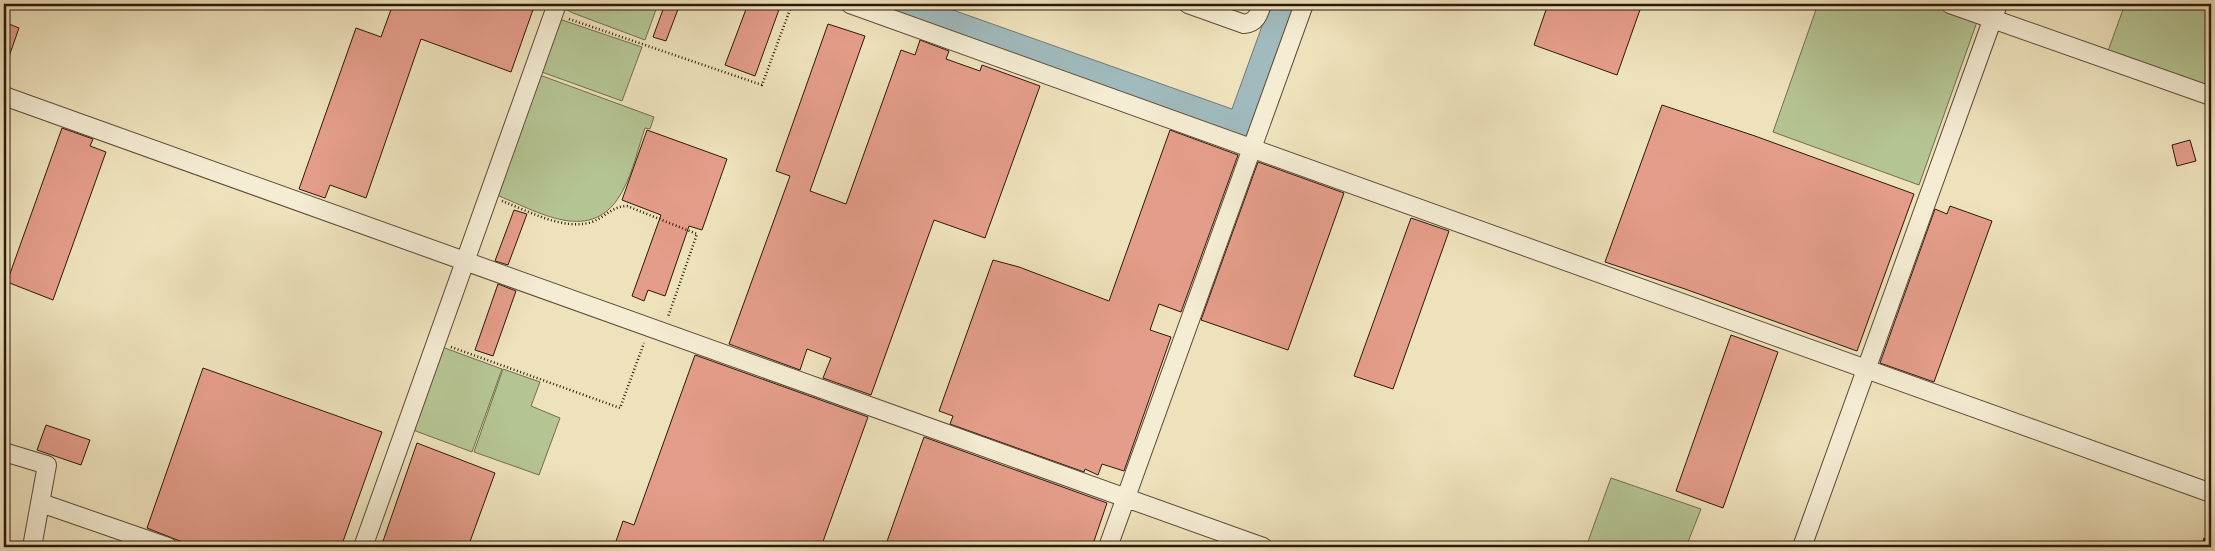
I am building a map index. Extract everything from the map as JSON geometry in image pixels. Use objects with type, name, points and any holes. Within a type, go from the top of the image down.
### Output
[{"type":"street","points":[[850,4],[2211,493]]},
{"type":"street","points":[[1188,4],[1244,24],[1251,23],[1258,17],[1262,4]]},
{"type":"street","points":[[1108,547],[1304,4]]},
{"type":"street","points":[[1950,4],[1996,11],[2211,96]]},
{"type":"street","points":[[363,547],[555,8]]},
{"type":"street","points":[[1802,547],[1996,11]]},
{"type":"street","points":[[4,96],[1264,547]]},
{"type":"street","points":[[4,452],[47,465],[32,547]]},
{"type":"street","points":[[41,503],[168,547]]},
{"type":"path","points":[[555,8],[762,86],[792,4]]},
{"type":"path","points":[[436,342],[620,408],[697,234],[627,206],[618,206],[603,217],[575,226],[561,223],[487,196]]},
{"type":"green space","points":[[564,4],[658,4],[645,40],[573,13],[563,8]]},
{"type":"green space","points":[[1818,4],[1934,4],[1978,19],[1919,185],[1773,132]]},
{"type":"green space","points":[[2125,4],[2211,4],[2211,88],[2108,51]]},
{"type":"green space","points":[[559,19],[642,47],[622,101],[539,71]]},
{"type":"green space","points":[[537,74],[654,117],[650,129],[645,128],[633,168],[623,190],[611,208],[596,217],[581,221],[564,220],[528,209],[494,194]]},
{"type":"green space","points":[[442,347],[502,369],[472,452],[413,430]]},
{"type":"green space","points":[[503,369],[540,382],[531,406],[560,418],[539,475],[474,452]]},
{"type":"green space","points":[[1611,478],[1701,509],[1686,547],[1586,547]]},
{"type":"water","points":[[862,4],[936,4],[1232,109],[1270,4],[1297,4],[1249,137],[1245,140]]},
{"type":"building","points":[[393,4],[535,4],[511,72],[421,39],[366,198],[330,185],[325,198],[299,189],[356,28],[381,37]]},
{"type":"building","points":[[665,4],[680,4],[666,41],[653,37]]},
{"type":"building","points":[[748,4],[781,4],[755,76],[725,65]]},
{"type":"building","points":[[1548,4],[1642,4],[1617,75],[1534,45]]},
{"type":"building","points":[[4,22],[19,28],[6,65],[4,64]]},
{"type":"building","points":[[828,24],[865,36],[810,191],[846,204],[901,50],[915,55],[920,40],[949,51],[946,59],[980,71],[982,65],[1040,86],[985,238],[934,220],[871,395],[823,378],[831,358],[807,349],[800,370],[729,344],[790,176],[776,171]]},
{"type":"building","points":[[1662,105],[1755,136],[1914,194],[1857,351],[1605,262]]},
{"type":"building","points":[[62,128],[93,139],[90,146],[106,152],[53,300],[7,282]]},
{"type":"building","points":[[647,130],[727,159],[702,230],[689,226],[665,296],[648,290],[644,301],[632,296],[661,215],[622,200]]},
{"type":"building","points":[[1170,130],[1238,155],[1181,312],[1159,304],[1150,330],[1171,337],[1124,471],[1102,464],[1098,475],[1085,469],[1084,472],[950,424],[953,416],[939,411],[993,260],[1019,267],[1109,301]]},
{"type":"building","points":[[2190,140],[2196,161],[2177,166],[2172,145]]},
{"type":"building","points":[[1258,162],[1344,193],[1288,350],[1201,320]]},
{"type":"building","points":[[1950,206],[1992,221],[1934,382],[1880,363],[1935,209],[1947,214]]},
{"type":"building","points":[[514,210],[527,214],[508,265],[495,261]]},
{"type":"building","points":[[1411,218],[1449,231],[1393,389],[1354,376]]},
{"type":"building","points":[[498,284],[516,291],[493,356],[475,350]]},
{"type":"building","points":[[1731,335],[1778,352],[1723,508],[1676,491]]},
{"type":"building","points":[[695,355],[868,417],[821,547],[614,547],[623,521],[634,525]]},
{"type":"building","points":[[203,368],[382,432],[341,547],[195,547],[147,528]]},
{"type":"building","points":[[46,425],[90,440],[81,465],[37,450]]},
{"type":"building","points":[[924,437],[1107,503],[1092,547],[885,547]]},
{"type":"building","points":[[417,443],[495,473],[468,547],[381,547]]},
{"type":"railway","points":[[2203,547],[2211,518]]}]
